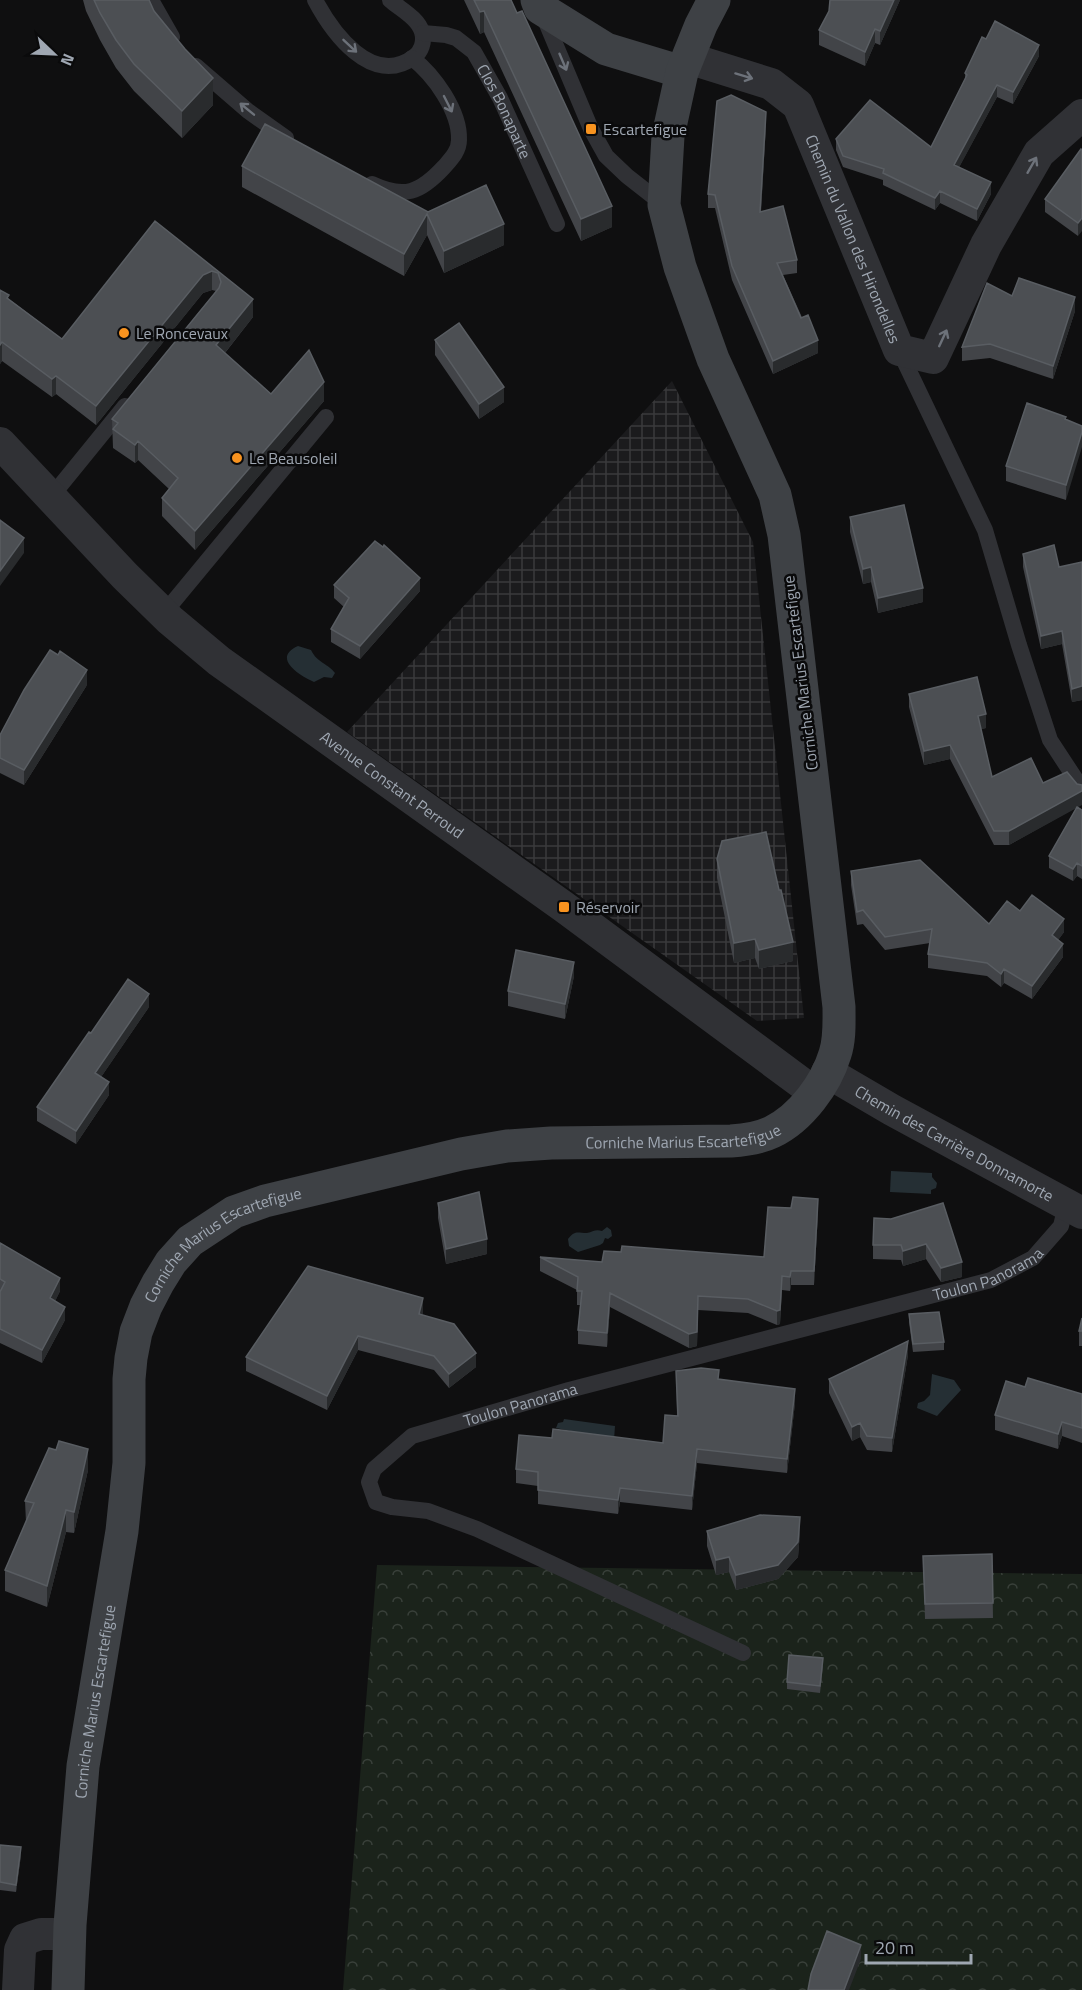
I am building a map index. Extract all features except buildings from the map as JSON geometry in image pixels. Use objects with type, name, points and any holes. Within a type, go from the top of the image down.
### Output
[{"type":"main road","name":"Corniche Marius Escartefigue","points":[[68,1990],[69,1934],[83,1766],[115,1577],[127,1486],[131,1358],[136,1332],[146,1306],[171,1262],[190,1241],[234,1212],[265,1202],[460,1154],[507,1146],[551,1143],[742,1140],[773,1132],[802,1109],[821,1082],[836,1053],[839,1007],[784,535],[775,495],[706,339],[680,267],[664,205],[668,136],[685,65],[714,0]]},
{"type":"main road","points":[[538,4],[606,49],[685,65]]},
{"type":"street","name":"Chemin du Vallon des Hirondelles","points":[[685,65],[771,84],[798,105],[900,350],[933,358],[986,245],[1039,153],[1082,115]]},
{"type":"street","name":"Avenue Constant Perroud","points":[[0,443],[125,576],[219,661],[564,908],[821,1082]]},
{"type":"street","name":"Chemin des Carrière Donnamorte","points":[[821,1082],[1074,1209]]},
{"type":"street","points":[[18,1990],[20,1950],[25,1939],[41,1934],[69,1934]]},
{"type":"lane","points":[[152,0],[170,34],[188,58],[248,111],[300,147]]},
{"type":"lane","points":[[315,0],[332,29],[368,62],[378,66],[392,65],[412,58],[420,52],[423,44],[423,33],[413,20],[390,0]]},
{"type":"lane","points":[[538,4],[591,129],[606,156],[664,205]]},
{"type":"lane","name":"Clos Bonaparte","points":[[423,33],[456,38],[474,52],[500,98],[557,224]]},
{"type":"lane","points":[[358,178],[387,191],[410,192],[432,181],[458,149],[459,133],[450,107],[430,73],[412,58]]},
{"type":"lane","points":[[900,350],[986,530],[1019,645],[1050,740],[1082,789]]},
{"type":"lane","points":[[51,497],[138,390]]},
{"type":"lane","points":[[164,613],[326,417]]},
{"type":"lane","name":"Toulon Panorama","points":[[743,1653],[477,1529],[428,1511],[392,1507],[376,1502],[369,1482],[374,1469],[412,1436],[569,1390],[991,1280],[1033,1258],[1074,1209]]},
{"type":"shaded area","points":[[672,381],[753,542],[804,1018],[757,1021],[347,732]]},
{"type":"shaded area","points":[[298,646],[311,650],[316,658],[335,673],[332,678],[324,677],[314,682],[296,671],[287,656]]},
{"type":"shaded area","points":[[891,1171],[932,1173],[937,1183],[936,1188],[931,1190],[931,1194],[890,1192]]},
{"type":"shaded area","points":[[607,1227],[611,1230],[612,1236],[605,1238],[600,1245],[578,1252],[569,1246],[568,1239],[574,1233],[602,1231]]},
{"type":"shaded area","points":[[932,1374],[954,1380],[961,1390],[937,1416],[917,1408],[918,1403],[930,1395]]},
{"type":"shaded area","points":[[564,1419],[615,1426],[614,1440],[556,1428],[558,1423],[563,1422]]},
{"type":"green space","points":[[377,1565],[1082,1574],[1082,1990],[343,1990]]},
{"type":"place","name":"Escartefigue","points":[[591,129]]},
{"type":"place","name":"Le Roncevaux","points":[[124,333]]},
{"type":"place","name":"Le Beausoleil","points":[[237,458]]},
{"type":"place","name":"Réservoir","points":[[564,907]]}]
